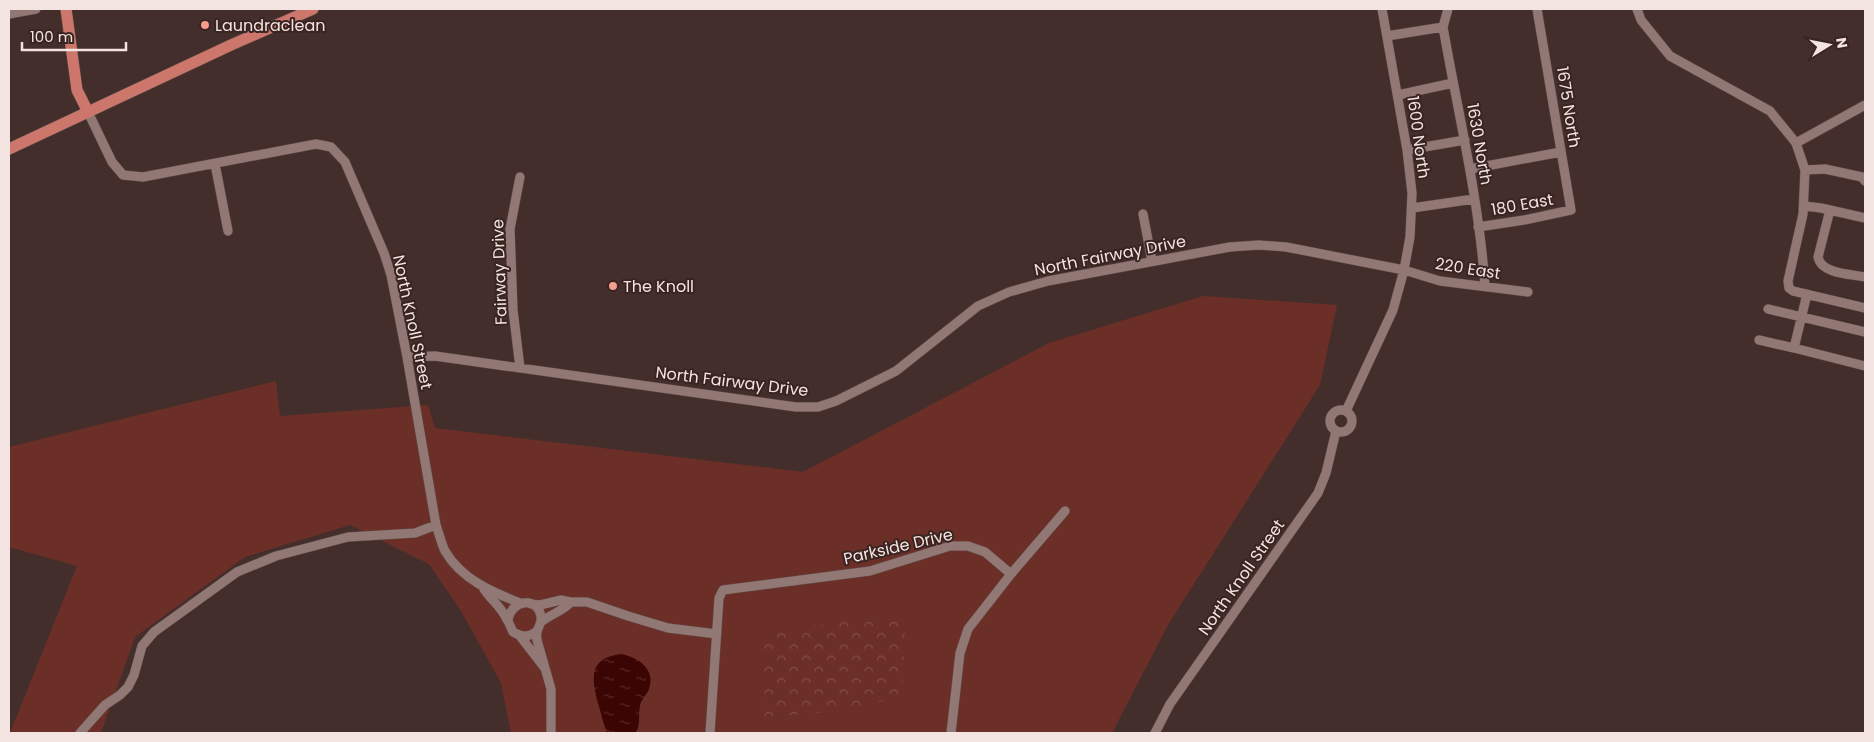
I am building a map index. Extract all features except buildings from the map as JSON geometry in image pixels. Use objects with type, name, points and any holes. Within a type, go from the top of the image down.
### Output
[{"type":"main road","points":[[66,9],[77,90],[88,112]]},
{"type":"main road","points":[[9,149],[231,45],[313,9]]},
{"type":"street","points":[[9,14],[36,9]]},
{"type":"street","name":"1600 North","points":[[1382,9],[1407,150],[1412,208],[1410,237],[1404,270]]},
{"type":"street","name":"1630 North","points":[[1448,9],[1443,27],[1470,169],[1486,286]]},
{"type":"street","name":"1675 North","points":[[1537,9],[1571,210]]},
{"type":"street","points":[[1637,9],[1641,20],[1670,56],[1770,111],[1796,143],[1805,170],[1804,206],[1788,281],[1789,288],[1794,291],[1865,308]]},
{"type":"street","points":[[1387,36],[1443,27]]},
{"type":"street","points":[[1398,95],[1453,84]]},
{"type":"street","points":[[1796,143],[1865,106]]},
{"type":"street","name":"North Knoll Street","points":[[88,112],[112,162],[123,174],[144,177],[316,144],[331,147],[345,162],[384,253],[391,275],[436,525],[445,550],[460,570],[484,589],[520,603],[540,605],[561,600],[587,602],[668,628],[717,634]]},
{"type":"street","points":[[1407,150],[1465,140]]},
{"type":"street","points":[[1470,169],[1561,152]]},
{"type":"street","points":[[215,164],[228,231]]},
{"type":"street","points":[[1805,170],[1825,169],[1862,177],[1865,181]]},
{"type":"street","name":"Fairway Drive","points":[[520,177],[510,229],[513,310],[520,368]]},
{"type":"street","points":[[1412,208],[1474,199]]},
{"type":"street","points":[[1804,206],[1865,218]]},
{"type":"street","name":"180 East","points":[[1478,227],[1571,210]]},
{"type":"street","points":[[1830,210],[1818,258],[1819,263],[1826,269],[1865,277]]},
{"type":"street","points":[[1143,214],[1152,261]]},
{"type":"street","name":"North Fairway Drive","points":[[407,357],[435,356],[796,407],[818,407],[836,401],[896,371],[978,306],[1009,292],[1048,281],[1230,247],[1259,245],[1286,247],[1404,270]]},
{"type":"street","name":"North Knoll Street","points":[[1346,410],[1393,310],[1404,270]]},
{"type":"street","name":"220 East","points":[[1404,270],[1440,281],[1528,292]]},
{"type":"street","points":[[1794,348],[1807,294]]},
{"type":"street","points":[[1768,309],[1865,332]]},
{"type":"street","points":[[1759,340],[1865,366]]},
{"type":"street","name":"North Knoll Street","points":[[1339,409],[1346,410],[1352,420],[1350,427],[1344,432],[1336,431],[1331,426],[1330,416],[1339,409]]},
{"type":"street","name":"North Knoll Street","points":[[1155,733],[1170,704],[1318,493],[1326,473],[1336,431]]},
{"type":"street","points":[[951,733],[960,653],[968,629],[1011,574],[1065,511]]},
{"type":"street","points":[[80,733],[105,705],[128,687],[134,676],[142,646],[154,632],[238,572],[276,556],[348,537],[415,533],[436,525]]},
{"type":"street","name":"Parkside Drive","points":[[717,634],[720,598],[723,590],[870,571],[950,546],[968,546],[984,552],[1011,574]]},
{"type":"street","name":"North Knoll Street","points":[[484,589],[504,612],[513,632],[520,636],[544,667]]},
{"type":"street","points":[[541,622],[565,609],[571,602]]},
{"type":"street","points":[[508,621],[511,609],[520,603]]},
{"type":"street","points":[[520,636],[531,636],[537,631],[541,622],[539,611],[531,604]]},
{"type":"street","name":"North Knoll Street","points":[[537,631],[537,640],[551,689],[551,733]]},
{"type":"street","points":[[710,733],[717,634]]},
{"type":"green space","points":[[1203,296],[1337,305],[1320,385],[1168,625],[1112,733],[511,733],[501,683],[461,611],[429,564],[350,525],[245,557],[135,637],[101,733],[10,733],[77,566],[9,547],[9,447],[276,381],[280,416],[428,405],[435,428],[803,472],[1049,343]]},
{"type":"green space","points":[[899,614],[905,632],[902,697],[834,711],[760,718],[764,641],[762,631],[831,624]]},
{"type":"water","points":[[621,654],[639,661],[648,670],[650,676],[649,689],[639,710],[636,733],[607,733],[594,685],[595,670],[598,664],[611,656]]},
{"type":"place","name":"Laundraclean","points":[[205,25]]},
{"type":"place","name":"The Knoll","points":[[613,286]]}]
